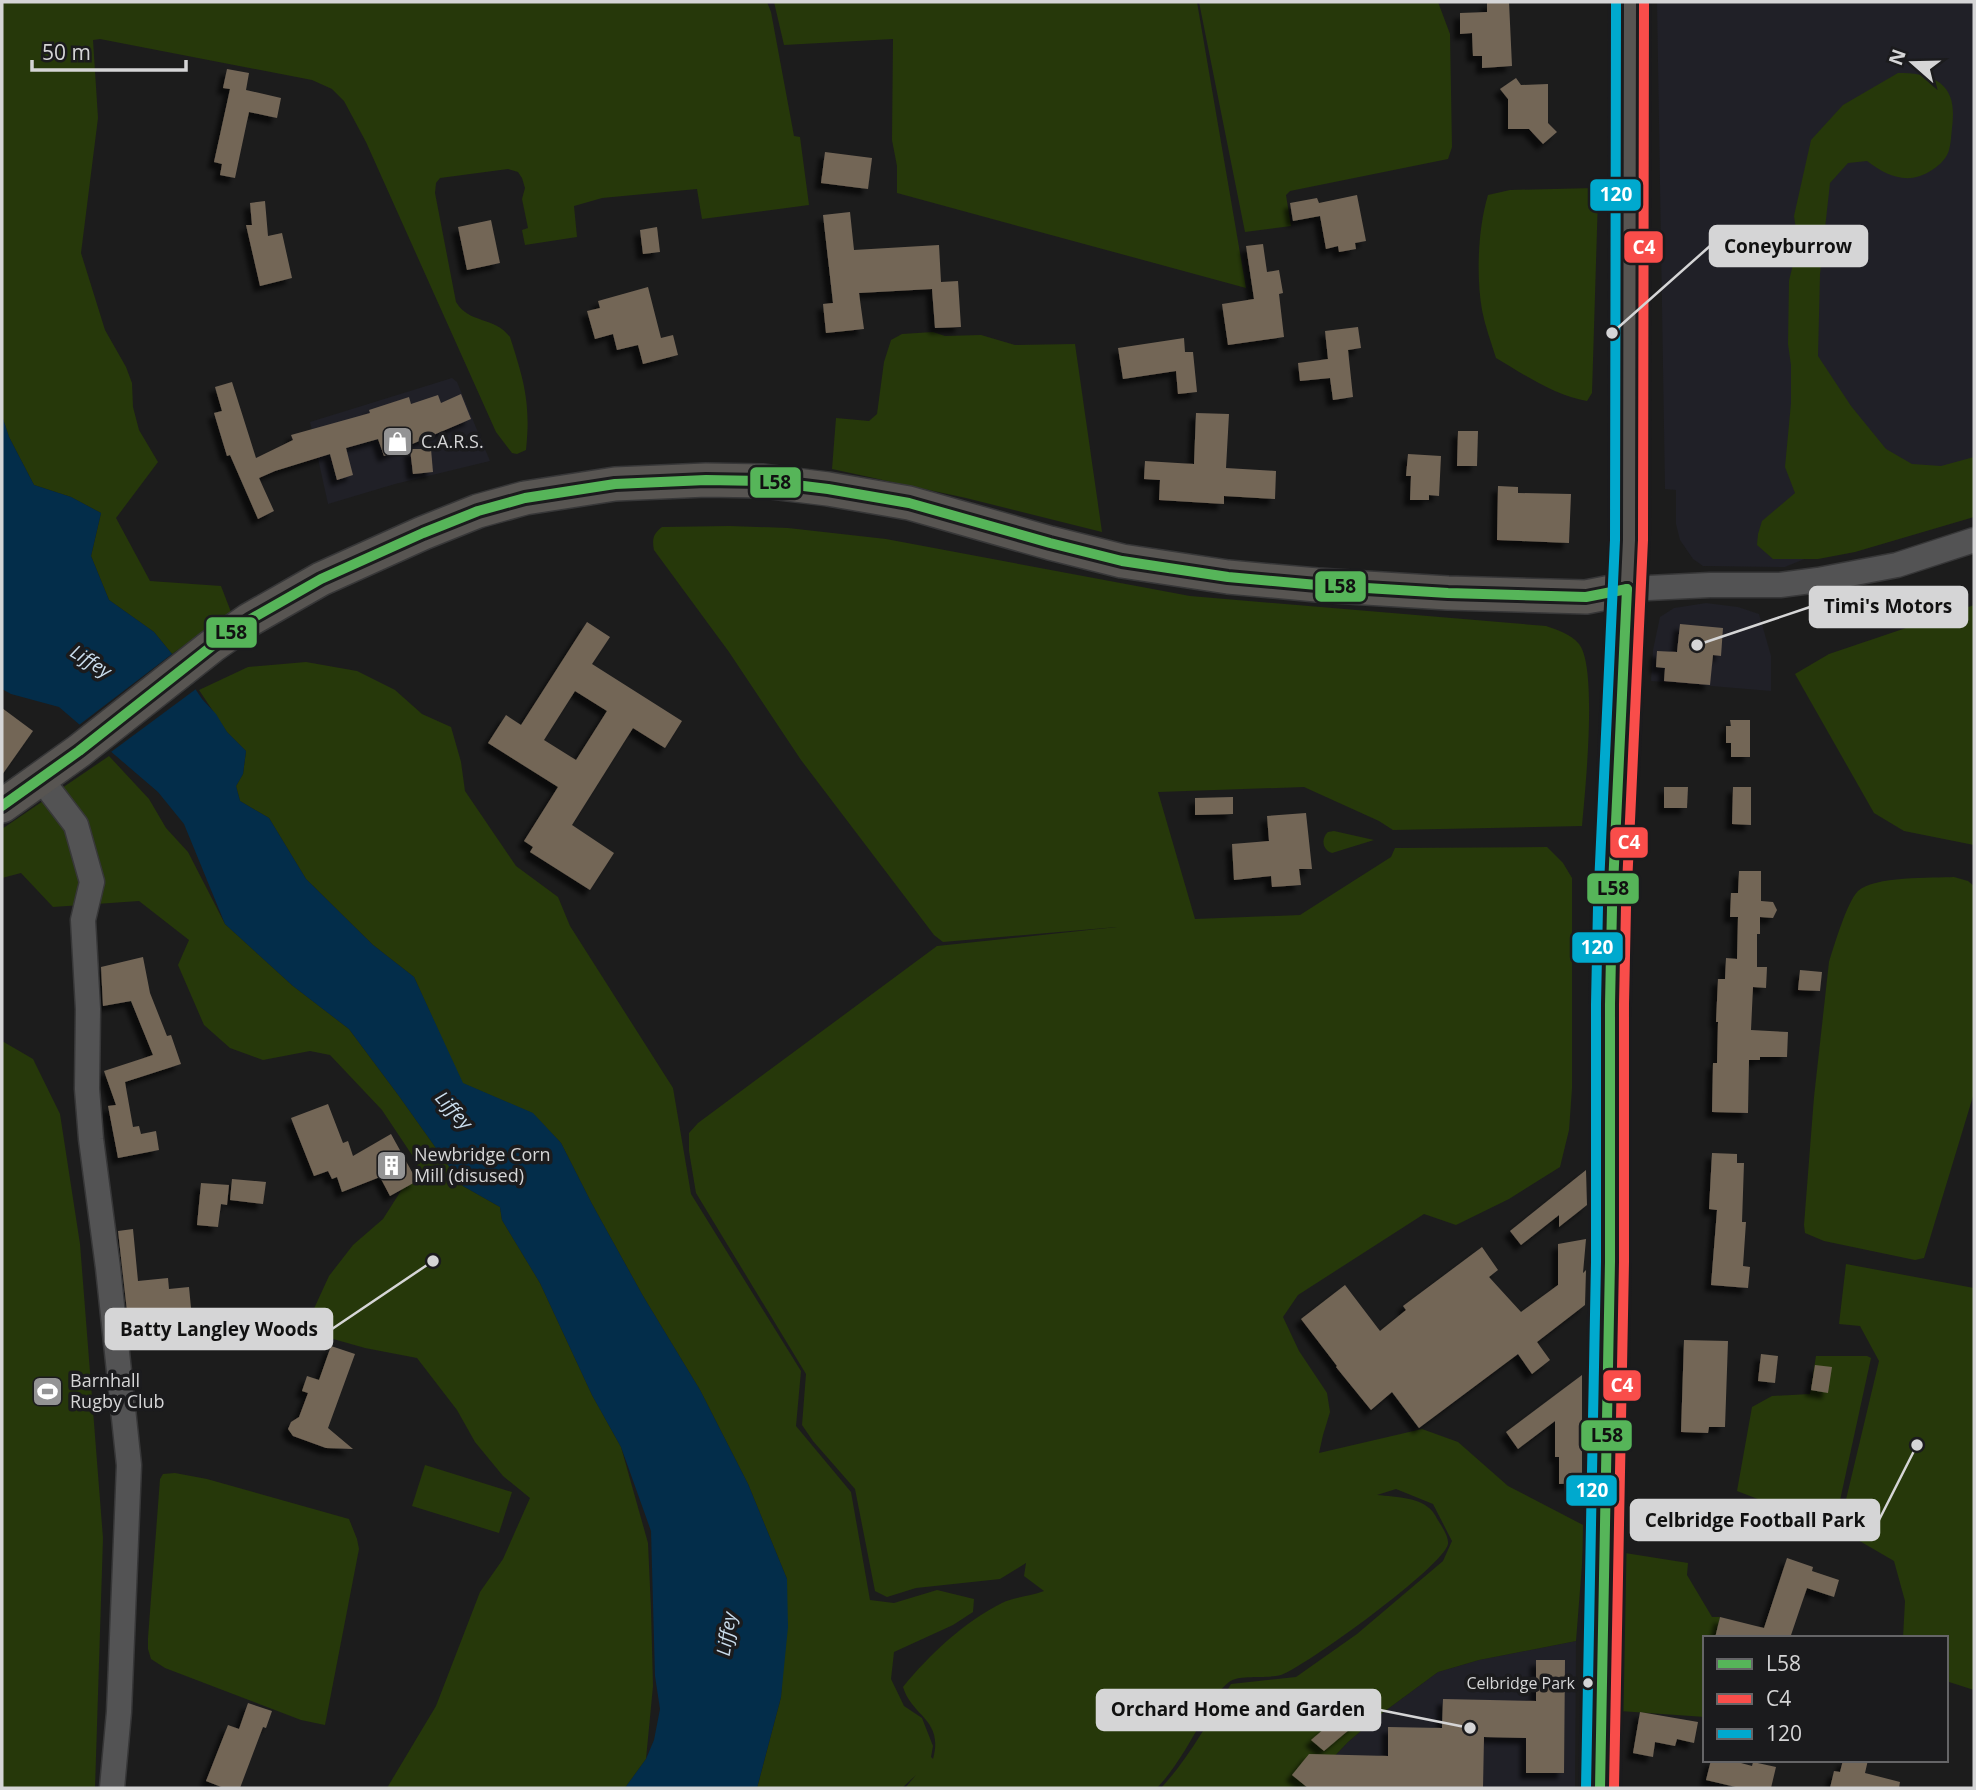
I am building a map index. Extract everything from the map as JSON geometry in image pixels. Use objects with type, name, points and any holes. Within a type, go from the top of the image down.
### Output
[{"type":"main road","points":[[1600,1788],[1610,1252],[1612,920],[1629,540],[1630,2]]},
{"type":"main road","points":[[2,806],[79,751],[212,646],[249,620],[321,579],[422,533],[478,512],[525,498],[615,484],[706,480],[762,481],[796,485],[909,503],[1122,561],[1228,577],[1420,591],[1586,597],[1627,589]]},
{"type":"street","points":[[1627,589],[1780,584],[1818,580],[1897,565],[1974,540]]},
{"type":"street","points":[[41,779],[76,825],[92,882],[83,920],[88,1009],[87,1089],[129,1465],[119,1712],[112,1788]]},
{"type":"shaded area","points":[[1657,2],[1974,2],[1974,505],[1831,548],[1785,567],[1703,566],[1693,559],[1680,540],[1676,524],[1676,490],[1665,489]]},
{"type":"shaded area","name":"C.A.R.S.","points":[[452,378],[457,382],[490,461],[395,484],[328,504],[310,422]]},
{"type":"shaded area","points":[[1706,603],[1738,607],[1759,614],[1771,656],[1771,691],[1651,681],[1653,650],[1660,617],[1674,608]]},
{"type":"shaded area","points":[[1576,1641],[1575,1788],[1304,1788],[1348,1742],[1438,1672],[1479,1660]]},
{"type":"green space","points":[[2,2],[767,2],[794,136],[800,137],[809,205],[702,219],[697,189],[602,198],[574,206],[577,237],[525,245],[522,230],[528,228],[522,199],[525,188],[518,172],[508,169],[440,178],[436,183],[435,193],[456,302],[468,314],[504,330],[510,337],[519,367],[527,405],[526,450],[512,453],[496,432],[366,142],[344,101],[332,89],[312,80],[100,39],[93,40],[98,118],[81,253],[105,330],[132,383],[133,407],[139,430],[158,462],[116,518],[150,581],[221,586],[231,612],[172,654],[154,632],[109,600],[91,556],[101,513],[71,497],[34,485],[9,437],[2,416]]},
{"type":"green space","points":[[774,2],[1197,2],[1246,288],[897,193],[897,166],[892,140],[893,39],[784,45]]},
{"type":"green space","points":[[1199,2],[1438,2],[1450,34],[1452,147],[1448,159],[1290,191],[1286,195],[1291,226],[1245,232]]},
{"type":"green space","points":[[1898,73],[1930,78],[1945,87],[1952,103],[1953,115],[1949,149],[1938,165],[1923,175],[1906,178],[1890,175],[1867,161],[1848,163],[1830,183],[1820,274],[1818,356],[1851,406],[1886,449],[1912,464],[1941,466],[1974,457],[1974,517],[1855,552],[1818,559],[1773,559],[1757,545],[1762,521],[1795,493],[1785,467],[1791,403],[1789,281],[1798,243],[1794,216],[1811,140],[1843,105]]},
{"type":"green space","points":[[1595,188],[1598,197],[1592,393],[1587,401],[1551,389],[1496,358],[1482,310],[1479,252],[1488,195],[1510,190]]},
{"type":"green space","points":[[933,332],[945,336],[981,335],[1015,345],[1075,344],[1102,532],[966,498],[832,469],[836,418],[869,421],[877,414],[884,362],[891,340],[902,334]]},
{"type":"green space","points":[[662,527],[788,528],[886,539],[1190,596],[1546,626],[1568,635],[1579,644],[1585,657],[1589,703],[1582,826],[1393,830],[1304,787],[1158,792],[1195,919],[1300,915],[1391,857],[1395,848],[1547,847],[1563,863],[1572,878],[1572,1088],[1569,1130],[1560,1167],[1509,1199],[1456,1225],[1424,1214],[1298,1295],[1283,1317],[1299,1351],[1327,1393],[1330,1412],[1319,1453],[1422,1429],[1458,1442],[1508,1486],[1585,1526],[1576,1641],[1479,1660],[1438,1672],[1348,1742],[1304,1788],[1161,1788],[1190,1751],[1231,1684],[1296,1677],[1357,1634],[1443,1561],[1452,1541],[1433,1504],[1396,1489],[1377,1495],[1417,1501],[1430,1509],[1448,1540],[1441,1556],[1372,1615],[1295,1668],[1281,1675],[1239,1678],[1229,1682],[1218,1694],[1182,1754],[1157,1788],[905,1788],[916,1775],[902,1788],[757,1788],[781,1697],[787,1579],[748,1484],[700,1390],[643,1296],[561,1143],[532,1113],[462,1083],[414,977],[373,945],[306,879],[269,818],[240,801],[236,786],[243,774],[246,751],[227,732],[199,690],[248,667],[306,662],[357,671],[395,690],[422,714],[451,727],[461,762],[465,791],[516,866],[558,897],[570,926],[673,1088],[691,1194],[801,1371],[796,1426],[851,1492],[870,1600],[894,1603],[937,1590],[974,1599],[973,1612],[953,1625],[894,1652],[891,1679],[904,1706],[922,1718],[933,1746],[933,1759],[935,1746],[931,1727],[907,1697],[903,1687],[936,1651],[974,1620],[1002,1603],[1044,1591],[1024,1576],[1026,1563],[1000,1579],[916,1588],[887,1597],[875,1591],[855,1489],[802,1425],[806,1374],[696,1193],[689,1133],[698,1123],[937,946],[1117,927],[943,942],[934,935],[801,760],[729,652],[654,550],[654,537]]},
{"type":"green space","points":[[1974,605],[1974,845],[1904,831],[1874,813],[1795,674],[1829,654]]},
{"type":"green space","points":[[109,756],[149,799],[166,828],[188,852],[225,924],[293,986],[349,1029],[463,1186],[500,1207],[502,1220],[540,1283],[592,1395],[621,1447],[648,1543],[653,1686],[646,1759],[625,1788],[387,1788],[436,1706],[480,1592],[503,1559],[530,1498],[503,1476],[475,1442],[457,1410],[417,1358],[365,1348],[312,1333],[312,1313],[329,1276],[353,1245],[383,1219],[418,1164],[382,1110],[330,1055],[310,1051],[263,1060],[230,1048],[204,1025],[178,965],[189,940],[139,901],[53,907],[21,873],[2,878],[2,829]]},
{"type":"green space","points":[[1328,832],[1374,840],[1332,853],[1324,847],[1324,840]]},
{"type":"green space","points":[[1954,877],[1974,886],[1974,1093],[1924,1258],[1915,1260],[1824,1241],[1805,1233],[1804,1225],[1814,1097],[1829,962],[1841,925],[1854,897],[1866,886],[1890,880]]},
{"type":"green space","name":"Barnhall Rugby Club","points":[[2,1041],[33,1059],[60,1114],[80,1244],[103,1538],[95,1788],[2,1788]]},
{"type":"green space","points":[[1846,1264],[1974,1288],[1974,1690],[1948,1682],[1948,1636],[1903,1636],[1905,1601],[1894,1561],[1839,1529],[1879,1361],[1860,1326],[1839,1324]]},
{"type":"green space","points":[[1816,1356],[1871,1358],[1834,1528],[1737,1491],[1752,1407],[1772,1396],[1810,1394]]},
{"type":"green space","points":[[425,1465],[512,1492],[499,1533],[412,1506]]},
{"type":"green space","points":[[175,1473],[207,1479],[349,1519],[359,1549],[325,1725],[301,1720],[165,1668],[151,1659],[148,1638],[160,1479],[163,1474]]},
{"type":"green space","points":[[1625,1553],[1688,1563],[1687,1575],[1712,1617],[1720,1617],[1715,1636],[1703,1636],[1703,1717],[1620,1711]]},
{"type":"water","name":"Liffey","points":[[2,416],[9,437],[34,485],[71,497],[101,513],[91,556],[109,600],[154,632],[227,732],[246,751],[243,774],[236,786],[240,801],[269,818],[306,879],[373,945],[414,977],[463,1083],[533,1113],[561,1143],[643,1296],[700,1390],[748,1484],[787,1579],[788,1627],[781,1697],[757,1788],[625,1788],[646,1759],[654,1740],[660,1709],[655,1676],[651,1531],[621,1447],[592,1395],[540,1283],[502,1220],[500,1207],[463,1186],[349,1029],[293,986],[225,924],[184,824],[158,792],[59,707],[2,689]]},
{"type":"pier","points":[[172,654],[196,689],[111,752],[79,725]]},
{"type":"building","points":[[1487,2],[1509,2],[1512,66],[1482,68],[1482,56],[1473,56],[1472,33],[1460,34],[1460,13],[1487,12]]},
{"type":"building","points":[[227,69],[249,73],[246,90],[281,98],[277,118],[249,112],[235,178],[220,175],[222,164],[214,162],[230,89],[223,88]]},
{"type":"building","points":[[1516,78],[1521,85],[1548,84],[1548,123],[1557,132],[1543,144],[1529,129],[1508,129],[1508,99],[1500,89]]},
{"type":"building","points":[[825,152],[872,158],[868,189],[821,183]]},
{"type":"building","points":[[1357,195],[1366,241],[1355,243],[1356,249],[1339,252],[1338,246],[1326,249],[1320,216],[1293,221],[1290,203],[1317,198],[1319,203]]},
{"type":"building","points":[[265,201],[268,236],[282,233],[292,278],[260,286],[246,225],[252,225],[250,203]]},
{"type":"building","points":[[850,212],[854,250],[939,245],[941,282],[958,281],[961,327],[935,328],[932,289],[859,293],[864,329],[826,333],[823,304],[833,303],[823,215]]},
{"type":"building","points":[[491,220],[500,263],[467,270],[458,227]]},
{"type":"building","points":[[657,227],[660,252],[643,254],[640,230]]},
{"type":"building","points":[[1263,244],[1267,272],[1279,270],[1283,293],[1279,294],[1284,337],[1228,345],[1222,304],[1254,299],[1246,246]]},
{"type":"building","points":[[648,287],[661,338],[673,335],[678,355],[643,364],[638,345],[617,350],[613,334],[595,339],[587,311],[600,308],[598,301]]},
{"type":"building","points":[[1358,327],[1361,348],[1348,350],[1353,397],[1333,400],[1330,378],[1300,381],[1298,363],[1328,359],[1325,331]]},
{"type":"building","points":[[1184,338],[1185,352],[1193,352],[1197,392],[1178,394],[1176,371],[1123,379],[1118,348]]},
{"type":"building","points":[[232,382],[256,458],[293,440],[291,435],[370,413],[369,410],[409,397],[411,404],[438,395],[441,403],[461,394],[471,419],[384,456],[378,439],[346,448],[353,475],[337,480],[330,454],[259,478],[274,511],[258,519],[230,455],[227,456],[214,413],[222,411],[215,387]]},
{"type":"building","points":[[1196,413],[1229,414],[1226,468],[1276,471],[1275,499],[1224,496],[1224,504],[1159,500],[1160,480],[1144,479],[1145,461],[1194,464]]},
{"type":"building","points":[[1458,431],[1478,431],[1477,466],[1457,466]]},
{"type":"building","points":[[410,449],[431,449],[433,472],[413,474]]},
{"type":"building","points":[[1408,454],[1441,456],[1439,496],[1429,495],[1429,500],[1410,500],[1411,476],[1406,476]]},
{"type":"building","points":[[1498,486],[1518,487],[1518,493],[1571,494],[1569,543],[1497,540]]},
{"type":"building","points":[[587,622],[610,637],[592,664],[682,721],[665,748],[633,728],[572,825],[614,853],[590,890],[530,852],[533,847],[524,841],[558,787],[488,743],[506,715],[521,725]],"holes":[[[575,691],[607,711],[576,760],[544,740]]]},
{"type":"building","points":[[1680,624],[1723,628],[1721,656],[1713,655],[1710,685],[1664,681],[1665,668],[1656,667],[1657,651],[1677,652]]},
{"type":"building","points":[[2,708],[33,731],[2,775]]},
{"type":"building","points":[[1730,720],[1750,720],[1750,757],[1731,757],[1731,743],[1726,743],[1726,726],[1731,726]]},
{"type":"building","points":[[1664,787],[1688,787],[1687,808],[1664,808]]},
{"type":"building","points":[[1733,787],[1751,787],[1751,825],[1732,824]]},
{"type":"building","points":[[1233,797],[1233,814],[1195,815],[1195,798]]},
{"type":"building","points":[[1306,813],[1312,869],[1299,869],[1301,885],[1272,887],[1271,876],[1234,880],[1232,844],[1269,841],[1267,816]]},
{"type":"building","points":[[1739,871],[1761,871],[1761,901],[1773,902],[1777,910],[1773,918],[1760,917],[1757,967],[1767,967],[1766,988],[1753,987],[1751,1030],[1788,1032],[1787,1057],[1760,1057],[1760,1060],[1749,1060],[1748,1113],[1712,1112],[1713,1063],[1717,1063],[1718,979],[1725,979],[1726,958],[1737,959],[1738,917],[1730,917],[1731,893],[1738,893]]},
{"type":"building","points":[[143,957],[150,993],[167,1036],[171,1035],[181,1064],[125,1082],[133,1127],[139,1126],[141,1134],[156,1131],[159,1150],[118,1158],[108,1106],[116,1105],[104,1071],[153,1055],[131,1001],[103,1006],[101,967]]},
{"type":"building","points":[[1800,970],[1822,972],[1820,991],[1798,990]]},
{"type":"building","points":[[328,1104],[343,1143],[348,1141],[353,1156],[391,1134],[417,1181],[390,1196],[380,1177],[342,1192],[337,1177],[332,1179],[328,1171],[314,1176],[291,1118]]},
{"type":"building","points":[[1712,1153],[1737,1154],[1737,1163],[1744,1163],[1742,1222],[1746,1222],[1743,1266],[1750,1267],[1748,1288],[1711,1285],[1717,1210],[1709,1209]]},
{"type":"building","points":[[1586,1170],[1587,1205],[1559,1227],[1559,1215],[1521,1245],[1510,1231]]},
{"type":"building","points":[[232,1179],[266,1182],[263,1204],[230,1200]]},
{"type":"building","points":[[201,1183],[229,1185],[227,1205],[221,1204],[218,1227],[197,1225]]},
{"type":"building","points":[[133,1229],[138,1281],[168,1278],[169,1289],[189,1287],[191,1308],[141,1313],[143,1327],[129,1329],[118,1231]]},
{"type":"building","points":[[1586,1239],[1583,1273],[1586,1270],[1585,1305],[1537,1342],[1550,1360],[1532,1374],[1518,1354],[1419,1428],[1392,1392],[1371,1410],[1301,1319],[1345,1285],[1380,1331],[1406,1310],[1403,1306],[1482,1247],[1498,1270],[1489,1277],[1521,1312],[1558,1285],[1558,1244]]},
{"type":"building","points":[[1684,1340],[1728,1341],[1725,1427],[1709,1427],[1708,1433],[1681,1432]]},
{"type":"building","points":[[331,1346],[355,1354],[328,1428],[353,1449],[326,1448],[293,1436],[288,1429],[291,1422],[299,1417],[308,1393],[302,1391],[307,1376],[319,1380]]},
{"type":"building","points":[[1761,1354],[1778,1356],[1775,1383],[1758,1381]]},
{"type":"building","points":[[1815,1365],[1832,1367],[1828,1393],[1811,1390]]},
{"type":"building","points":[[1582,1375],[1582,1483],[1559,1484],[1559,1457],[1555,1457],[1555,1421],[1518,1449],[1506,1432]]},
{"type":"building","points":[[1787,1558],[1813,1567],[1812,1571],[1839,1580],[1834,1597],[1807,1588],[1791,1636],[1715,1636],[1720,1617],[1764,1628]]},
{"type":"building","points":[[1536,1660],[1565,1660],[1564,1773],[1526,1773],[1526,1738],[1484,1737],[1483,1788],[1308,1788],[1292,1775],[1309,1754],[1388,1756],[1388,1727],[1442,1728],[1443,1699],[1536,1701]]},
{"type":"building","points":[[1358,1700],[1369,1713],[1324,1751],[1311,1740]]},
{"type":"building","points":[[248,1703],[272,1711],[266,1728],[263,1727],[240,1788],[224,1788],[206,1781],[228,1725],[239,1729]]},
{"type":"building","points":[[1640,1712],[1698,1722],[1694,1743],[1677,1739],[1675,1746],[1655,1742],[1653,1757],[1633,1753]]},
{"type":"building","points":[[1710,1762],[1737,1762],[1752,1766],[1753,1762],[1776,1767],[1771,1788],[1740,1788],[1706,1780]]},
{"type":"building","points":[[1842,1762],[1868,1762],[1865,1773],[1900,1782],[1899,1788],[1830,1788],[1834,1771],[1840,1772]]},
{"type":"transit line","name":"120","points":[[1586,1788],[1596,1262],[1598,907],[1615,540],[1616,2]]},
{"type":"transit line","name":"C4","points":[[1614,1788],[1624,1262],[1626,907],[1643,540],[1644,2]]},
{"type":"transit line","name":"L58","points":[[2,806],[79,751],[212,646],[249,620],[321,579],[478,511],[525,498],[615,484],[706,480],[763,481],[828,489],[909,503],[1122,561],[1228,577],[1448,593],[1586,597],[1627,589]]},
{"type":"transit line","name":"L58","points":[[1600,1788],[1610,1262],[1612,907],[1627,589]]},
{"type":"place","name":"Coneyburrow","points":[[1612,333]]},
{"type":"place","name":"C.A.R.S.","points":[[398,442]]},
{"type":"place","name":"Timi's Motors","points":[[1697,645]]},
{"type":"place","name":"Newbridge Corn Mill (disused)","points":[[391,1165]]},
{"type":"place","name":"Batty Langley Woods","points":[[433,1261]]},
{"type":"place","name":"Barnhall Rugby Club","points":[[47,1391]]},
{"type":"place","name":"Celbridge Football Park","points":[[1917,1445]]},
{"type":"place","name":"Celbridge Park","points":[[1588,1683]]},
{"type":"place","name":"Orchard Home and Garden","points":[[1470,1728]]}]
